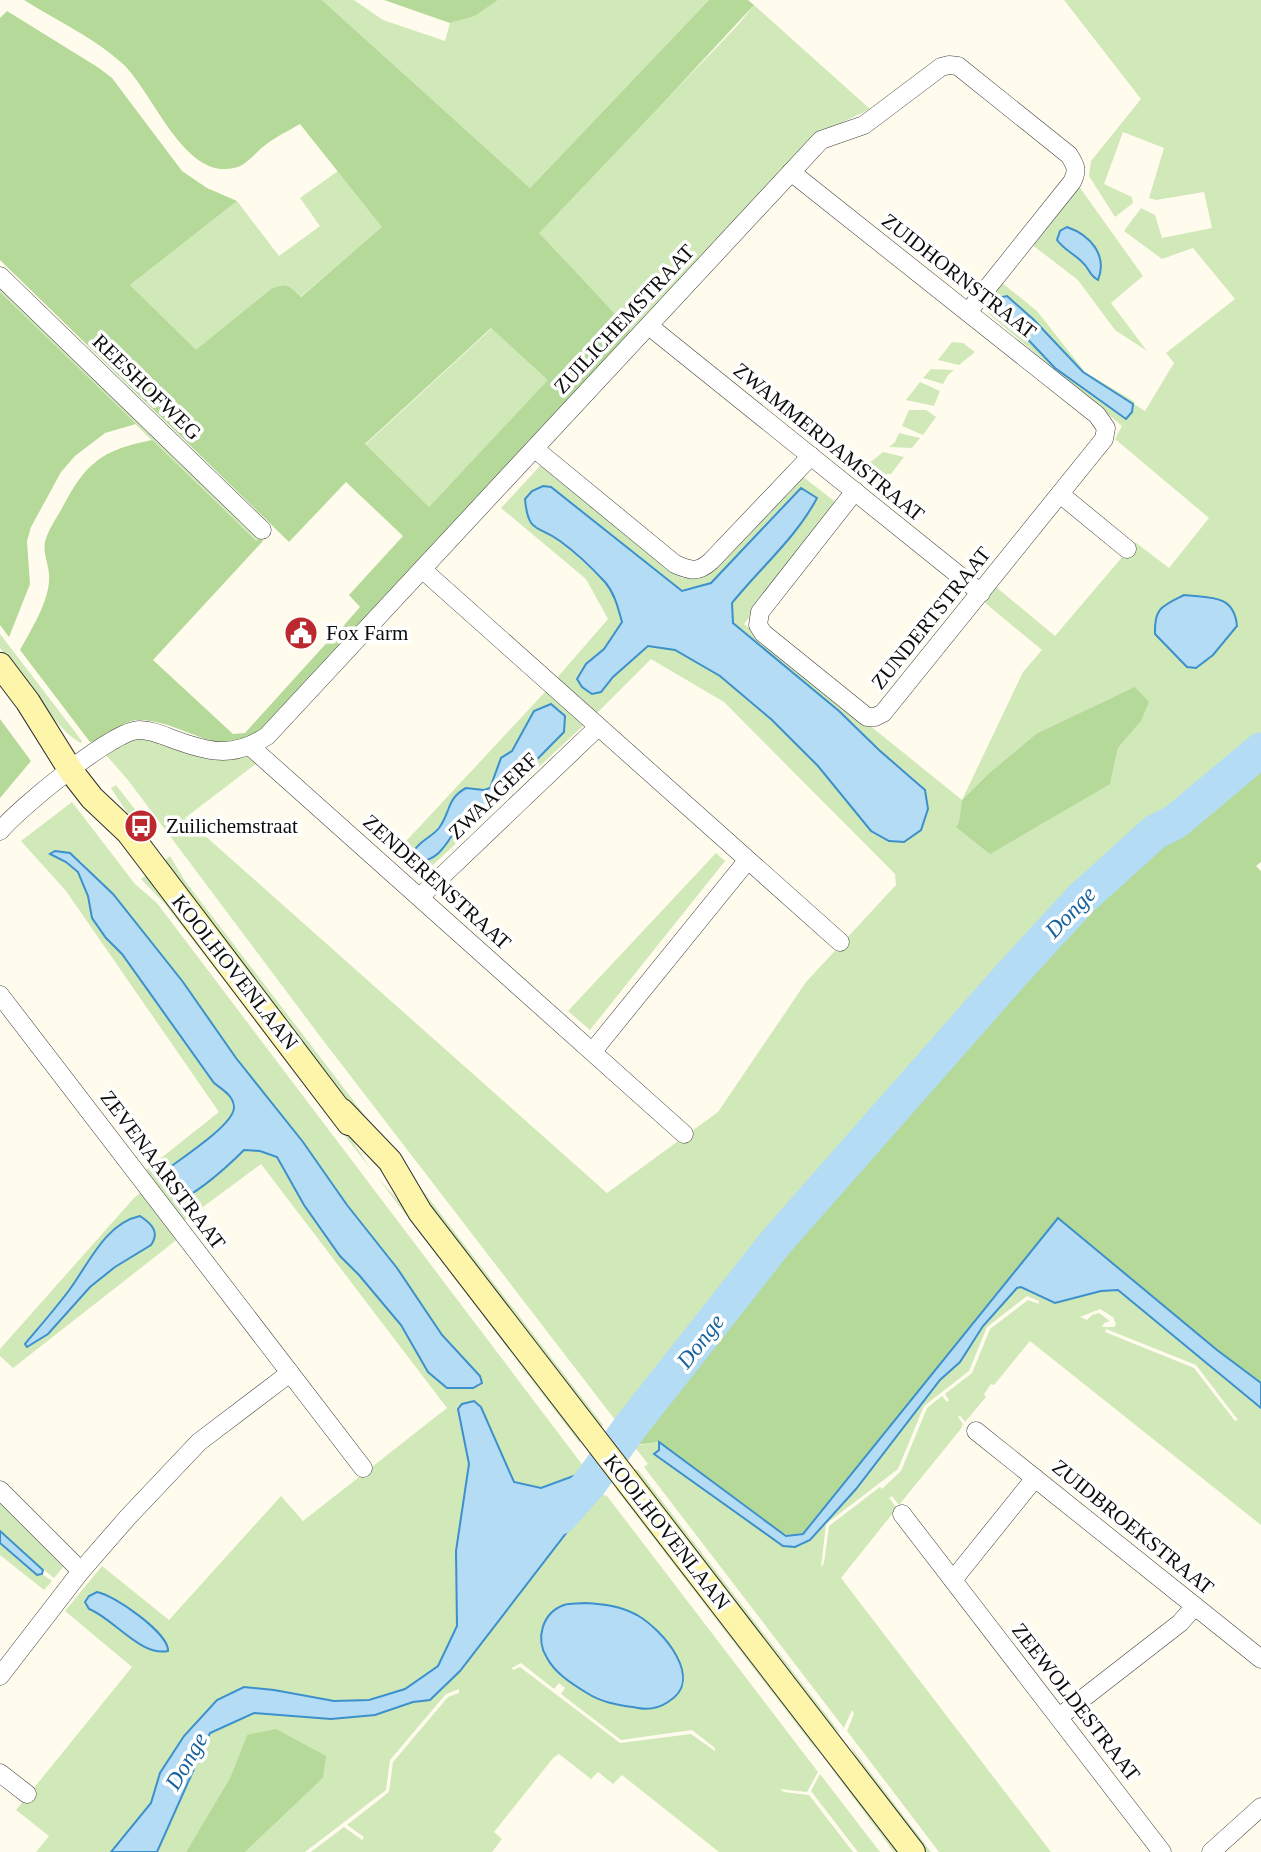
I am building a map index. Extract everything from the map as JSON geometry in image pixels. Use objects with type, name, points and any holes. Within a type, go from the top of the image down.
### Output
[{"type":"street","name":"ZUILICHEMSTRAAT","points":[[251,747],[288,716],[821,140],[864,125],[941,67],[949,65],[958,66],[1069,155],[1076,166],[1072,182],[968,312]]},
{"type":"street","name":"ZUIDHORNSTRAAT","points":[[791,172],[1097,415]]},
{"type":"street","name":"REESHOFWEG","points":[[0,276],[262,530]]},
{"type":"street","name":"ZWAMMERDAMSTRAAT","points":[[649,326],[981,593]]},
{"type":"street","name":"ZUNDERTSTRAAT","points":[[855,491],[760,612],[758,625],[763,633],[867,717],[875,717],[883,713],[1104,439],[1105,428],[1097,415]]},
{"type":"street","points":[[535,449],[675,564],[691,571],[701,570],[712,561],[811,456]]},
{"type":"street","points":[[1060,495],[1127,549]]},
{"type":"street","points":[[423,570],[840,942]]},
{"type":"street","name":"KOOLHOVENLAAN","points":[[0,665],[77,766],[92,798],[128,832],[342,1111],[378,1170],[420,1212],[914,1852]]},
{"type":"street","name":"ZWAAGERF","points":[[420,897],[597,727]]},
{"type":"street","points":[[0,831],[11,818],[116,737],[138,730],[153,731],[195,747],[217,751],[230,752],[251,747]]},
{"type":"street","name":"ZENDERENSTRAAT","points":[[251,747],[684,1134]]},
{"type":"street","points":[[593,1051],[747,861]]},
{"type":"street","name":"ZEVENAARSTRAAT","points":[[0,995],[363,1468]]},
{"type":"street","points":[[0,1676],[81,1571],[199,1442],[290,1373]]},
{"type":"street","name":"ZUIDBROEKSTRAAT","points":[[976,1431],[1261,1659]]},
{"type":"street","points":[[953,1580],[1035,1478]]},
{"type":"street","points":[[0,1490],[81,1571]]},
{"type":"street","name":"ZEEWOLDESTRAAT","points":[[902,1514],[1162,1852]]},
{"type":"street","points":[[1059,1717],[1180,1623],[1195,1606]]},
{"type":"street","points":[[0,1773],[27,1794]]},
{"type":"street","points":[[1211,1852],[1261,1807]]},
{"type":"green space","points":[[24,0],[322,0],[530,188],[709,0],[748,0],[754,5],[539,233],[631,331],[348,639],[339,631],[360,607],[349,595],[403,536],[346,482],[289,542],[0,260],[0,18],[7,11],[112,78],[182,171],[207,188],[237,201],[130,285],[196,350],[271,289],[288,286],[301,297],[382,227],[300,124],[234,168],[216,168],[200,161],[171,131],[123,64],[88,38]],"holes":[[[491,328],[548,380],[429,507],[365,444]]]},
{"type":"green space","points":[[322,0],[354,0],[383,20],[445,41],[450,23],[475,16],[498,0],[709,0],[530,188]]},
{"type":"green space","points":[[384,0],[498,0],[475,16],[450,23]]},
{"type":"green space","points":[[1064,0],[1261,0],[1261,738],[1218,778],[1106,870],[1024,954],[848,1153],[619,1425],[319,1035],[128,780],[106,755],[128,740],[144,736],[223,758],[250,757],[257,763],[185,818],[607,1193],[718,1112],[806,982],[896,885],[895,874],[724,702],[651,659],[595,715],[556,679],[608,619],[586,579],[501,508],[540,466],[551,471],[682,578],[698,578],[802,476],[838,504],[744,624],[962,800],[1023,672],[1042,650],[984,602],[996,587],[1055,636],[1135,542],[1169,568],[1209,518],[1115,439],[1122,426],[987,310],[991,297],[1001,282],[1037,311],[1085,372],[1145,411],[1174,363],[1166,353],[1235,299],[1193,248],[1162,259],[1124,231],[1141,208],[1155,215],[1162,238],[1212,228],[1204,192],[1156,200],[1149,198],[1164,148],[1123,132],[1104,184],[1132,197],[1133,203],[1115,217],[1089,176],[1091,161],[1141,99]],"holes":[[[543,486],[551,487],[682,591],[711,584],[801,488],[816,497],[808,514],[731,603],[733,623],[839,711],[879,750],[818,766],[772,720],[720,676],[675,649],[648,646],[613,677],[601,692],[578,679],[586,664],[604,649],[622,622],[615,599],[606,583],[559,540]],[[1141,721],[1118,748],[1110,784],[956,826],[962,800],[1036,734]]]},
{"type":"green space","points":[[754,5],[870,109],[816,135],[631,331],[538,233],[738,25]]},
{"type":"green space","points":[[338,171],[383,227],[300,297],[271,289],[196,351],[130,285],[237,201],[279,256],[320,226],[300,198]]},
{"type":"green space","points":[[1078,185],[1143,276],[1111,303],[1147,351],[1115,330],[1078,280],[1031,244]]},
{"type":"green space","points":[[0,284],[260,538],[256,541],[252,538],[0,292]]},
{"type":"green space","points":[[0,292],[136,424],[105,433],[75,456],[61,472],[31,527],[27,541],[30,584],[9,637],[0,625]]},
{"type":"green space","points":[[492,328],[549,380],[429,507],[365,445]]},
{"type":"green space","points":[[952,342],[963,343],[975,352],[959,365],[938,360]]},
{"type":"green space","points":[[931,369],[954,370],[943,384],[923,378]]},
{"type":"green space","points":[[920,382],[940,391],[934,406],[906,400]]},
{"type":"green space","points":[[909,410],[926,410],[936,417],[923,435],[902,426]]},
{"type":"green space","points":[[899,433],[920,438],[912,448],[889,447]]},
{"type":"green space","points":[[152,440],[256,541],[260,538],[263,541],[153,660],[233,734],[245,733],[332,637],[341,646],[269,725],[247,740],[215,742],[168,725],[138,720],[125,723],[103,739],[90,742],[20,650],[40,613],[47,593],[49,574],[46,538],[79,480],[107,454]]},
{"type":"green space","points":[[883,452],[904,457],[891,474],[879,474],[867,465]]},
{"type":"green space","points":[[0,634],[81,743],[61,727],[27,685],[0,648]]},
{"type":"green space","points":[[1135,687],[1149,702],[1141,721],[1118,748],[1110,784],[990,854],[956,827],[962,800],[1036,734]]},
{"type":"green space","points":[[546,691],[584,725],[421,876],[395,853]],"holes":[[[534,711],[564,732],[492,805],[477,809],[466,817],[450,841],[433,834],[446,817],[447,808],[475,788],[490,788],[501,759],[512,751]]]},
{"type":"green space","points":[[0,719],[31,761],[0,798]]},
{"type":"green space","points":[[1261,738],[1261,862],[1256,866],[1261,871],[1261,1387],[1059,1222],[803,1533],[787,1535],[779,1531],[659,1442],[635,1445],[619,1425],[790,1221],[964,1020],[1106,870],[1218,778]]},
{"type":"green space","points":[[116,785],[137,812],[130,817],[111,788]]},
{"type":"green space","points":[[72,802],[135,884],[157,903],[587,1471],[541,1488],[514,1482],[481,1407],[458,1409],[469,1463],[456,1551],[457,1626],[438,1666],[405,1689],[369,1700],[334,1701],[244,1687],[160,1773],[151,1803],[111,1852],[36,1852],[49,1836],[16,1810],[132,1667],[65,1611],[102,1566],[169,1620],[281,1496],[303,1521],[447,1408],[261,1164],[184,1221],[146,1170],[219,1112],[66,891],[21,841]],"holes":[[[81,861],[113,894],[183,982],[236,1058],[397,1268],[442,1335],[480,1376],[463,1389],[447,1388],[428,1372],[401,1325],[340,1256],[304,1205],[278,1157],[260,1151],[244,1150],[200,1189],[183,1199],[172,1193],[166,1179],[232,1116],[233,1105],[223,1090],[214,1083],[122,954],[106,938],[78,872],[65,862]]]},
{"type":"green space","points":[[716,853],[725,861],[590,1030],[568,1011]]},
{"type":"green space","points":[[170,856],[185,881],[392,1151],[367,1125],[164,861]]},
{"type":"green space","points":[[148,874],[350,1137],[370,1168],[164,903],[141,879]]},
{"type":"green space","points":[[400,1161],[603,1425],[600,1428],[419,1192]]},
{"type":"green space","points":[[378,1178],[405,1208],[583,1441],[579,1442]]},
{"type":"green space","points":[[143,1191],[179,1238],[13,1368],[0,1356],[0,1349]],"holes":[[[105,1238],[151,1245],[99,1280],[46,1333],[28,1347],[30,1337],[70,1289]]]},
{"type":"green space","points":[[1021,1287],[1055,1303],[1101,1291],[1118,1290],[1261,1408],[1261,1525],[1030,1341],[994,1385],[991,1384],[984,1394],[986,1397],[965,1422],[960,1415],[958,1417],[963,1424],[960,1430],[899,1505],[892,1496],[889,1498],[897,1508],[841,1578],[1051,1852],[939,1852],[847,1731],[854,1714],[852,1710],[844,1728],[644,1467],[648,1464],[634,1446],[659,1442],[659,1450],[655,1454],[783,1546],[805,1543],[856,1489],[940,1380],[960,1362],[983,1326],[1017,1288]],"holes":[[[1027,1296],[1039,1301],[1039,1304],[1028,1300],[990,1329],[972,1373],[945,1394],[949,1400],[947,1402],[942,1396],[927,1408],[901,1471],[882,1489],[880,1487],[829,1526],[824,1563],[821,1567],[826,1524],[898,1469],[924,1406],[969,1371],[987,1327]],[[1100,1309],[1113,1317],[1116,1324],[1114,1327],[1102,1327],[1110,1321],[1099,1313],[1087,1320],[1080,1317]],[[1106,1329],[1196,1365],[1238,1420],[1235,1421],[1194,1368],[1105,1332]]]},
{"type":"green space","points":[[636,1469],[841,1734],[827,1722],[634,1471]]},
{"type":"green space","points":[[619,1487],[800,1722],[818,1752],[616,1489]]},
{"type":"green space","points":[[597,1493],[607,1496],[818,1772],[807,1792],[780,1789],[784,1792],[809,1795],[853,1852],[719,1852],[622,1775],[613,1784],[598,1772],[591,1779],[559,1754],[494,1832],[502,1839],[492,1852],[311,1852],[344,1827],[362,1840],[364,1837],[347,1825],[389,1792],[393,1762],[448,1697],[459,1693],[459,1689],[446,1694],[390,1760],[386,1790],[305,1852],[245,1852],[323,1778],[247,1735],[230,1778],[186,1852],[157,1852],[210,1733],[254,1713],[331,1719],[375,1715],[413,1702],[430,1700],[460,1671]],"holes":[[[585,1603],[608,1605],[626,1611],[649,1627],[672,1652],[679,1662],[684,1683],[660,1707],[643,1709],[608,1702],[546,1658],[540,1643],[542,1627]],[[521,1663],[554,1689],[559,1683],[565,1688],[561,1694],[621,1740],[692,1730],[715,1748],[715,1751],[691,1734],[620,1743],[520,1667],[513,1670],[512,1668]]]},
{"type":"green space","points":[[0,1502],[63,1567],[54,1578],[0,1531]]},
{"type":"green space","points":[[0,1544],[52,1581],[44,1590],[0,1555]]},
{"type":"green space","points":[[276,1729],[326,1756],[323,1778],[245,1852],[186,1852],[230,1778],[247,1735]]},
{"type":"green space","points":[[849,1744],[931,1852],[926,1852],[864,1771]]},
{"type":"green space","points":[[826,1761],[899,1852],[894,1852]]},
{"type":"green space","points":[[820,1774],[880,1852],[858,1852],[811,1791]]},
{"type":"water","points":[[1067,227],[1083,235],[1095,247],[1101,262],[1098,280],[1057,240],[1060,231]]},
{"type":"water","points":[[1007,296],[1033,319],[1083,372],[1133,404],[1132,412],[1126,419],[1055,368],[1004,314],[1000,303],[1002,297]]},
{"type":"water","points":[[543,486],[551,487],[682,591],[711,583],[801,488],[817,498],[788,540],[732,603],[733,623],[839,711],[925,790],[928,809],[921,830],[904,842],[889,841],[871,831],[818,766],[772,720],[720,676],[675,650],[648,646],[613,677],[601,692],[592,694],[582,687],[577,679],[586,664],[604,649],[622,622],[614,596],[605,582],[566,545],[535,527],[529,518],[525,499],[532,491]]},
{"type":"water","points":[[1184,595],[1211,598],[1226,603],[1235,616],[1237,626],[1213,655],[1196,668],[1187,667],[1155,634],[1158,613],[1170,602]]},
{"type":"water","points":[[551,704],[565,716],[564,732],[492,805],[477,808],[467,815],[435,856],[426,861],[414,862],[414,851],[439,828],[455,797],[466,788],[490,788],[501,758],[512,751],[534,711]]},
{"type":"water","points":[[55,851],[70,853],[113,894],[183,982],[236,1058],[397,1268],[442,1335],[480,1376],[482,1383],[473,1388],[447,1388],[428,1372],[401,1325],[340,1256],[304,1205],[277,1157],[260,1151],[244,1150],[200,1189],[183,1199],[172,1193],[166,1179],[169,1168],[225,1123],[234,1104],[214,1083],[122,954],[106,938],[92,918],[88,896],[78,872],[50,854]]},
{"type":"water","points":[[140,1216],[155,1232],[151,1245],[115,1267],[90,1287],[48,1334],[27,1347],[25,1344],[65,1296],[99,1245],[117,1227]]},
{"type":"water","points":[[1058,1218],[1217,1350],[1261,1383],[1261,1408],[1118,1290],[1101,1291],[1055,1303],[1021,1287],[1017,1288],[983,1326],[960,1362],[940,1380],[856,1489],[810,1540],[795,1547],[783,1546],[654,1454],[659,1450],[659,1442],[786,1536],[803,1534]]},
{"type":"water","points":[[474,1401],[481,1407],[514,1482],[541,1488],[587,1471],[597,1493],[460,1671],[430,1700],[413,1702],[375,1715],[331,1719],[254,1713],[210,1733],[157,1852],[111,1852],[151,1803],[160,1773],[184,1736],[217,1700],[244,1687],[334,1701],[369,1700],[405,1689],[438,1666],[457,1626],[456,1551],[469,1464],[458,1409],[462,1404]]},
{"type":"water","points":[[0,1531],[43,1570],[42,1574],[37,1575],[0,1543]]},
{"type":"water","points":[[97,1592],[115,1600],[150,1625],[166,1643],[168,1651],[158,1651],[137,1643],[89,1609],[85,1602]]},
{"type":"water","points":[[566,1604],[612,1606],[631,1612],[658,1632],[668,1643],[682,1669],[683,1681],[679,1693],[661,1706],[638,1708],[599,1699],[559,1673],[543,1651],[543,1627],[556,1609]]},
{"type":"waterway","name":"Donge","points":[[560,1517],[590,1483],[631,1426],[776,1242],[1011,975],[1081,899],[1155,832],[1175,822],[1261,750]]},
{"type":"place","name":"Fox Farm","points":[[301,633]]},
{"type":"place","name":"Zuilichemstraat","points":[[141,826]]}]
